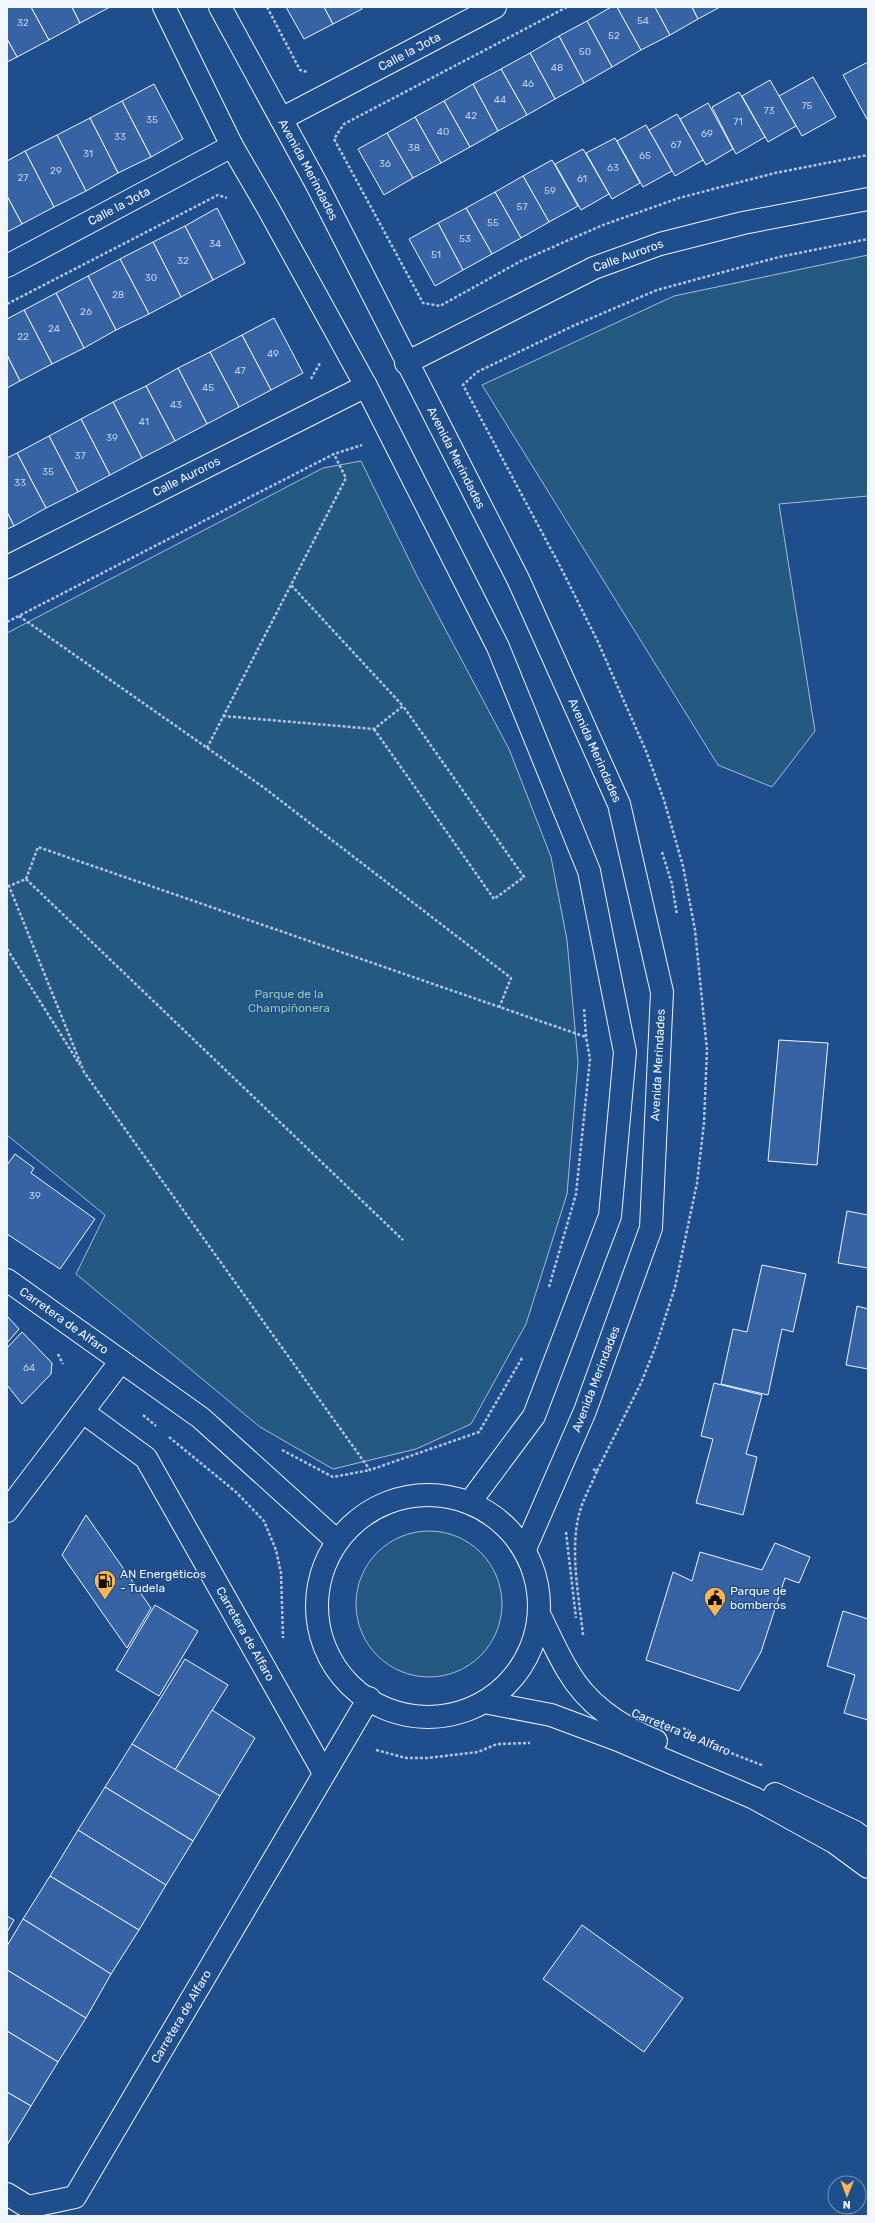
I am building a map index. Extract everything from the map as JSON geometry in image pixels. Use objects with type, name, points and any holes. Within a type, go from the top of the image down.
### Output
[{"type":"main road","points":[[164,7],[232,146],[268,208],[366,386],[498,647],[589,871],[625,1052],[610,1216],[534,1416],[470,1502]]},
{"type":"main road","name":"Avenida Merindades","points":[[220,7],[316,183],[406,363],[518,579],[619,804],[662,992],[651,1228],[585,1411],[525,1550]]},
{"type":"main road","name":"Calle la Jota","points":[[281,119],[495,7]]},
{"type":"main road","name":"Calle la Jota","points":[[7,266],[232,146]]},
{"type":"main road","name":"Calle Auroros","points":[[406,363],[594,268],[645,250],[743,223],[868,199]]},
{"type":"main road","name":"Calle Auroros","points":[[7,567],[366,386]]},
{"type":"main road","name":"Carretera de Alfaro","points":[[7,1280],[201,1418],[337,1541]]},
{"type":"main road","name":"Carretera de Alfaro","points":[[7,1511],[121,1361]]},
{"type":"main road","name":"Carretera de Alfaro","points":[[83,1412],[146,1458],[324,1773]]},
{"type":"main road","points":[[430,1494],[470,1502],[501,1521],[525,1550],[534,1570],[540,1593],[540,1616],[531,1650],[512,1679],[484,1702],[452,1715],[417,1716],[384,1708],[351,1686],[328,1654],[317,1616],[320,1577],[337,1541],[361,1517],[390,1501],[430,1494]]},
{"type":"main road","name":"Carretera de Alfaro","points":[[540,1616],[569,1672],[599,1709],[638,1734],[680,1750],[856,1832],[868,1842]]},
{"type":"main road","name":"Carretera de Alfaro","points":[[7,2194],[28,2207],[75,2197],[369,1698]]},
{"type":"main road","points":[[484,1702],[551,1715],[618,1740],[747,1795],[834,1842],[868,1867]]},
{"type":"path","points":[[267,7],[300,70],[312,73]]},
{"type":"path","points":[[440,306],[423,303],[334,139],[344,124],[567,7]]},
{"type":"path","points":[[7,304],[218,195],[230,199]]},
{"type":"path","points":[[477,372],[573,326],[657,290],[779,257],[868,239]]},
{"type":"path","points":[[7,622],[334,454],[363,444],[367,451]]},
{"type":"path","points":[[207,748],[346,478],[334,454]]},
{"type":"path","points":[[291,585],[404,706],[524,877],[494,899],[374,729]]},
{"type":"path","points":[[19,616],[263,787],[511,978],[499,1008]]},
{"type":"path","points":[[224,716],[374,729],[404,706]]},
{"type":"path","points":[[84,1072],[8,887],[26,879],[38,848],[586,1037]]},
{"type":"path","points":[[26,879],[403,1240]]},
{"type":"path","points":[[7,949],[84,1072],[370,1470],[479,1432],[523,1357]]},
{"type":"path","points":[[548,1292],[576,1194],[590,1059],[586,1037],[584,1006]]},
{"type":"path","points":[[140,1413],[158,1428]]},
{"type":"path","points":[[164,1433],[236,1492],[264,1521],[276,1550],[281,1573],[283,1644]]},
{"type":"path","points":[[584,1642],[576,1572],[576,1544],[580,1511],[597,1471],[590,1468]]},
{"type":"path","points":[[565,1525],[576,1624]]},
{"type":"path","points":[[677,1725],[691,1732]]},
{"type":"path","name":"Carretera de Alfaro","points":[[701,1741],[766,1767]]},
{"type":"path","points":[[376,1750],[406,1758],[427,1758],[478,1752],[496,1744],[534,1743]]},
{"type":"green space","points":[[868,255],[868,496],[779,504],[815,731],[772,787],[718,765],[482,385],[674,296]]},
{"type":"green space","name":"Parque de la Champiñonera","points":[[361,461],[417,576],[509,749],[551,857],[567,940],[578,1062],[567,1194],[526,1324],[471,1424],[416,1449],[333,1469],[260,1427],[76,1274],[105,1215],[7,1135],[7,633],[323,468]]},
{"type":"green space","points":[[422,1531],[436,1531],[464,1539],[476,1547],[486,1557],[497,1576],[501,1590],[501,1618],[494,1639],[486,1651],[476,1661],[457,1672],[436,1677],[422,1677],[394,1669],[382,1661],[372,1651],[361,1632],[356,1611],[356,1597],[364,1569],[372,1557],[382,1547],[401,1536]]},
{"type":"building","points":[[7,7],[31,7],[49,40],[17,57],[7,39]]},
{"type":"building","points":[[31,7],[72,7],[80,23],[49,40]]},
{"type":"building","points":[[72,7],[110,7],[80,23]]},
{"type":"building","points":[[286,7],[324,7],[333,24],[304,39]]},
{"type":"building","points":[[324,7],[361,7],[362,9],[333,24]]},
{"type":"building","points":[[611,7],[617,7],[641,50],[612,67],[587,21]]},
{"type":"building","points":[[617,7],[655,7],[670,35],[641,50]]},
{"type":"building","points":[[655,7],[692,7],[698,19],[670,35]]},
{"type":"building","points":[[692,7],[720,7],[698,19]]},
{"type":"building","points":[[587,21],[612,67],[584,83],[559,36]]},
{"type":"building","points":[[559,36],[584,83],[555,99],[530,53]]},
{"type":"building","points":[[7,39],[17,57],[7,62]]},
{"type":"building","points":[[530,53],[555,99],[527,115],[501,69]]},
{"type":"building","points":[[868,62],[868,121],[843,75]]},
{"type":"building","points":[[501,69],[527,115],[498,131],[473,84]]},
{"type":"building","points":[[813,77],[836,117],[802,136],[779,96]]},
{"type":"building","points":[[770,80],[796,126],[768,142],[742,96]]},
{"type":"building","points":[[154,84],[183,139],[151,157],[122,101]]},
{"type":"building","points":[[473,84],[498,131],[470,147],[444,101]]},
{"type":"building","points":[[739,92],[765,137],[736,154],[712,107]]},
{"type":"building","points":[[122,101],[151,157],[118,173],[90,118]]},
{"type":"building","points":[[444,101],[470,147],[441,163],[415,117]]},
{"type":"building","points":[[708,103],[733,149],[706,165],[680,119]]},
{"type":"building","points":[[677,114],[703,160],[675,176],[649,130]]},
{"type":"building","points":[[415,117],[441,163],[413,178],[387,133]]},
{"type":"building","points":[[90,118],[118,173],[86,191],[57,135]]},
{"type":"building","points":[[646,125],[672,171],[643,187],[617,141]]},
{"type":"building","points":[[387,133],[413,178],[384,195],[358,149]]},
{"type":"building","points":[[57,135],[86,191],[54,207],[25,151]]},
{"type":"building","points":[[615,138],[640,183],[612,199],[586,153]]},
{"type":"building","points":[[583,149],[609,194],[581,210],[555,164]]},
{"type":"building","points":[[25,151],[54,207],[22,224],[7,196],[7,161]]},
{"type":"building","points":[[552,160],[578,206],[549,222],[523,176]]},
{"type":"building","points":[[523,176],[549,222],[521,238],[495,192]]},
{"type":"building","points":[[495,192],[521,238],[492,254],[466,208]]},
{"type":"building","points":[[7,196],[22,224],[7,232]]},
{"type":"building","points":[[217,208],[245,263],[213,280],[185,226]]},
{"type":"building","points":[[466,208],[492,254],[463,270],[438,223]]},
{"type":"building","points":[[438,223],[463,270],[435,286],[409,239]]},
{"type":"building","points":[[185,226],[213,280],[181,297],[153,242]]},
{"type":"building","points":[[153,242],[181,297],[149,314],[120,259]]},
{"type":"building","points":[[120,259],[149,314],[116,330],[88,276]]},
{"type":"building","points":[[88,276],[116,330],[84,348],[56,293]]},
{"type":"building","points":[[56,293],[84,348],[52,364],[24,310]]},
{"type":"building","points":[[24,310],[52,364],[20,381],[7,355],[7,319]]},
{"type":"building","points":[[274,318],[303,373],[271,390],[242,335]]},
{"type":"building","points":[[242,335],[271,390],[239,407],[210,352]]},
{"type":"building","points":[[210,352],[239,407],[207,424],[178,368]]},
{"type":"building","points":[[7,355],[20,381],[7,388]]},
{"type":"building","points":[[178,368],[207,424],[175,441],[146,386]]},
{"type":"building","points":[[146,386],[175,441],[142,458],[113,402]]},
{"type":"building","points":[[113,402],[142,458],[110,475],[81,419]]},
{"type":"building","points":[[81,419],[110,475],[78,492],[49,436]]},
{"type":"building","points":[[49,436],[78,492],[46,508],[17,453]]},
{"type":"building","points":[[17,453],[46,508],[14,526],[7,512],[7,458]]},
{"type":"building","points":[[7,512],[14,526],[7,529]]},
{"type":"building","points":[[779,1040],[828,1043],[817,1165],[768,1161]]},
{"type":"building","points":[[15,1154],[34,1168],[31,1173],[95,1219],[60,1269],[7,1234],[7,1165]]},
{"type":"building","points":[[847,1211],[868,1215],[868,1268],[838,1263]]},
{"type":"building","points":[[762,1265],[806,1274],[793,1332],[782,1329],[768,1395],[721,1384],[733,1329],[747,1332]]},
{"type":"building","points":[[857,1306],[868,1309],[868,1369],[846,1365]]},
{"type":"building","points":[[7,1316],[19,1329],[7,1343]]},
{"type":"building","points":[[22,1332],[52,1363],[51,1374],[22,1404],[7,1385],[7,1348]]},
{"type":"building","points":[[714,1383],[762,1395],[746,1454],[757,1457],[743,1515],[696,1503],[713,1439],[701,1436]]},
{"type":"building","points":[[86,1515],[151,1608],[127,1648],[62,1555]]},
{"type":"building","name":"Parque de bomberos","points":[[775,1543],[810,1557],[799,1583],[785,1578],[761,1652],[739,1691],[646,1660],[673,1572],[692,1581],[700,1552],[762,1570]]},
{"type":"building","points":[[155,1605],[198,1631],[159,1696],[116,1670]]},
{"type":"building","points":[[843,1611],[868,1619],[868,1720],[844,1713],[855,1675],[827,1666]]},
{"type":"building","points":[[185,1659],[228,1685],[175,1770],[132,1744]]},
{"type":"building","points":[[212,1710],[255,1738],[220,1796],[175,1770]]},
{"type":"building","points":[[132,1744],[220,1796],[193,1841],[105,1787]]},
{"type":"building","points":[[105,1787],[193,1841],[166,1885],[78,1830]]},
{"type":"building","points":[[78,1830],[166,1885],[139,1930],[50,1876]]},
{"type":"building","points":[[50,1876],[139,1930],[111,1974],[23,1919]]},
{"type":"building","points":[[7,1916],[14,1920],[7,1932]]},
{"type":"building","points":[[23,1919],[111,1974],[86,2018],[7,1970],[7,1946]]},
{"type":"building","points":[[582,1925],[683,1998],[644,2052],[543,1979]]},
{"type":"building","points":[[7,1970],[86,2018],[58,2062],[7,2031]]},
{"type":"building","points":[[7,2031],[58,2062],[31,2106],[7,2092]]},
{"type":"building","points":[[7,2092],[31,2106],[7,2145]]},
{"type":"place","name":"AN Energéticos - Tudela","points":[[105,1600]]},
{"type":"place","name":"Parque de bomberos","points":[[715,1618]]}]
